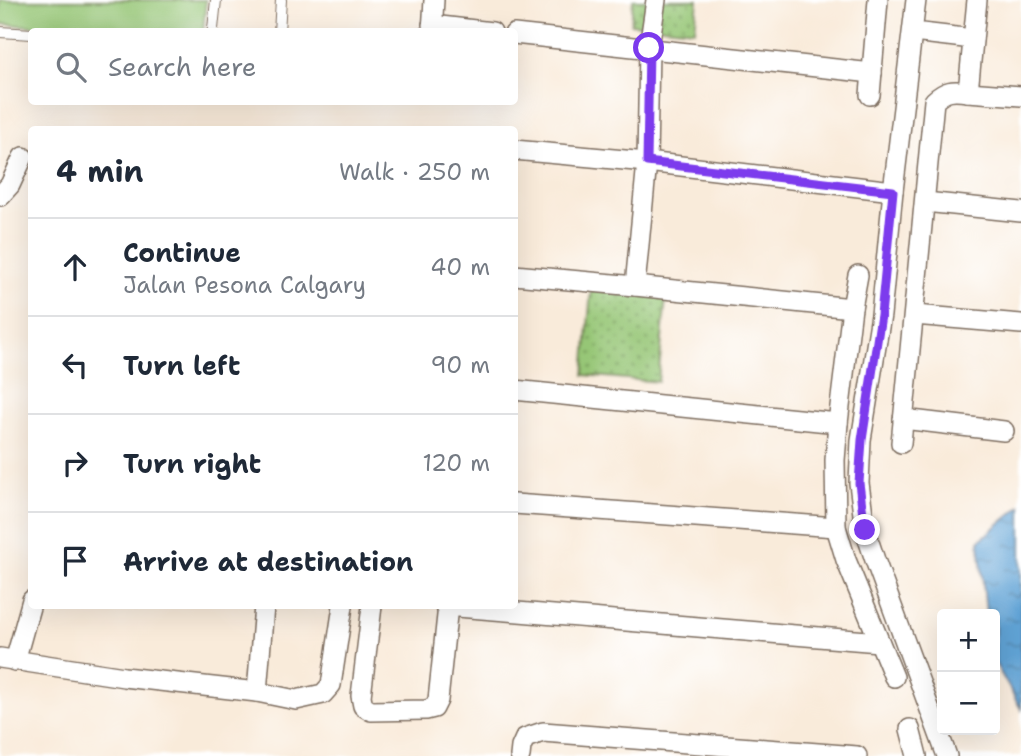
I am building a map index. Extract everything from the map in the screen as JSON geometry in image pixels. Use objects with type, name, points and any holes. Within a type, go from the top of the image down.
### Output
[{"type":"street","points":[[432,28],[434,0]]},
{"type":"street","points":[[635,286],[647,162],[649,48],[656,0]]},
{"type":"street","points":[[870,95],[878,0]]},
{"type":"street","points":[[916,0],[881,315],[862,440],[859,483],[865,530],[947,756]]},
{"type":"street","points":[[968,92],[976,0]]},
{"type":"street","points":[[913,32],[973,39]]},
{"type":"street","points":[[518,34],[872,73]]},
{"type":"street","points":[[901,443],[934,101],[942,93],[955,90],[1021,96]]},
{"type":"street","points":[[518,150],[647,162],[893,191]]},
{"type":"street","points":[[0,196],[8,189],[23,157]]},
{"type":"street","points":[[925,202],[1021,212]]},
{"type":"street","points":[[518,275],[852,308]]},
{"type":"street","points":[[858,275],[838,423],[835,460],[836,527],[846,560],[894,677]]},
{"type":"street","points":[[914,315],[1021,324]]},
{"type":"street","points":[[518,390],[838,423]]},
{"type":"street","points":[[904,419],[1004,431]]},
{"type":"street","points":[[518,504],[836,527]]},
{"type":"street","points":[[28,609],[8,660],[257,692],[296,700],[323,694],[331,685],[343,609]]},
{"type":"street","points":[[257,692],[264,609]]},
{"type":"street","points":[[372,609],[360,696],[363,706],[371,711],[435,708],[438,700],[446,609]]},
{"type":"street","points":[[482,609],[879,642]]},
{"type":"street","points":[[910,729],[917,756]]},
{"type":"street","points":[[520,756],[526,738],[544,732],[857,756]]},
{"type":"lane","points":[[213,28],[216,0]]},
{"type":"lane","points":[[279,28],[281,0]]},
{"type":"lane","points":[[0,32],[28,34]]},
{"type":"green space","points":[[0,0],[206,0],[203,28],[59,28],[0,24]]},
{"type":"green space","points":[[633,0],[698,0],[695,30],[631,24]]},
{"type":"green space","points":[[591,290],[666,297],[658,382],[584,375]]},
{"type":"water","points":[[1021,506],[1021,709],[1000,672],[1000,609],[986,609],[979,541]]},
{"type":"route","points":[[649,48],[647,162],[893,191],[881,315],[862,440],[859,483],[865,530]]}]
